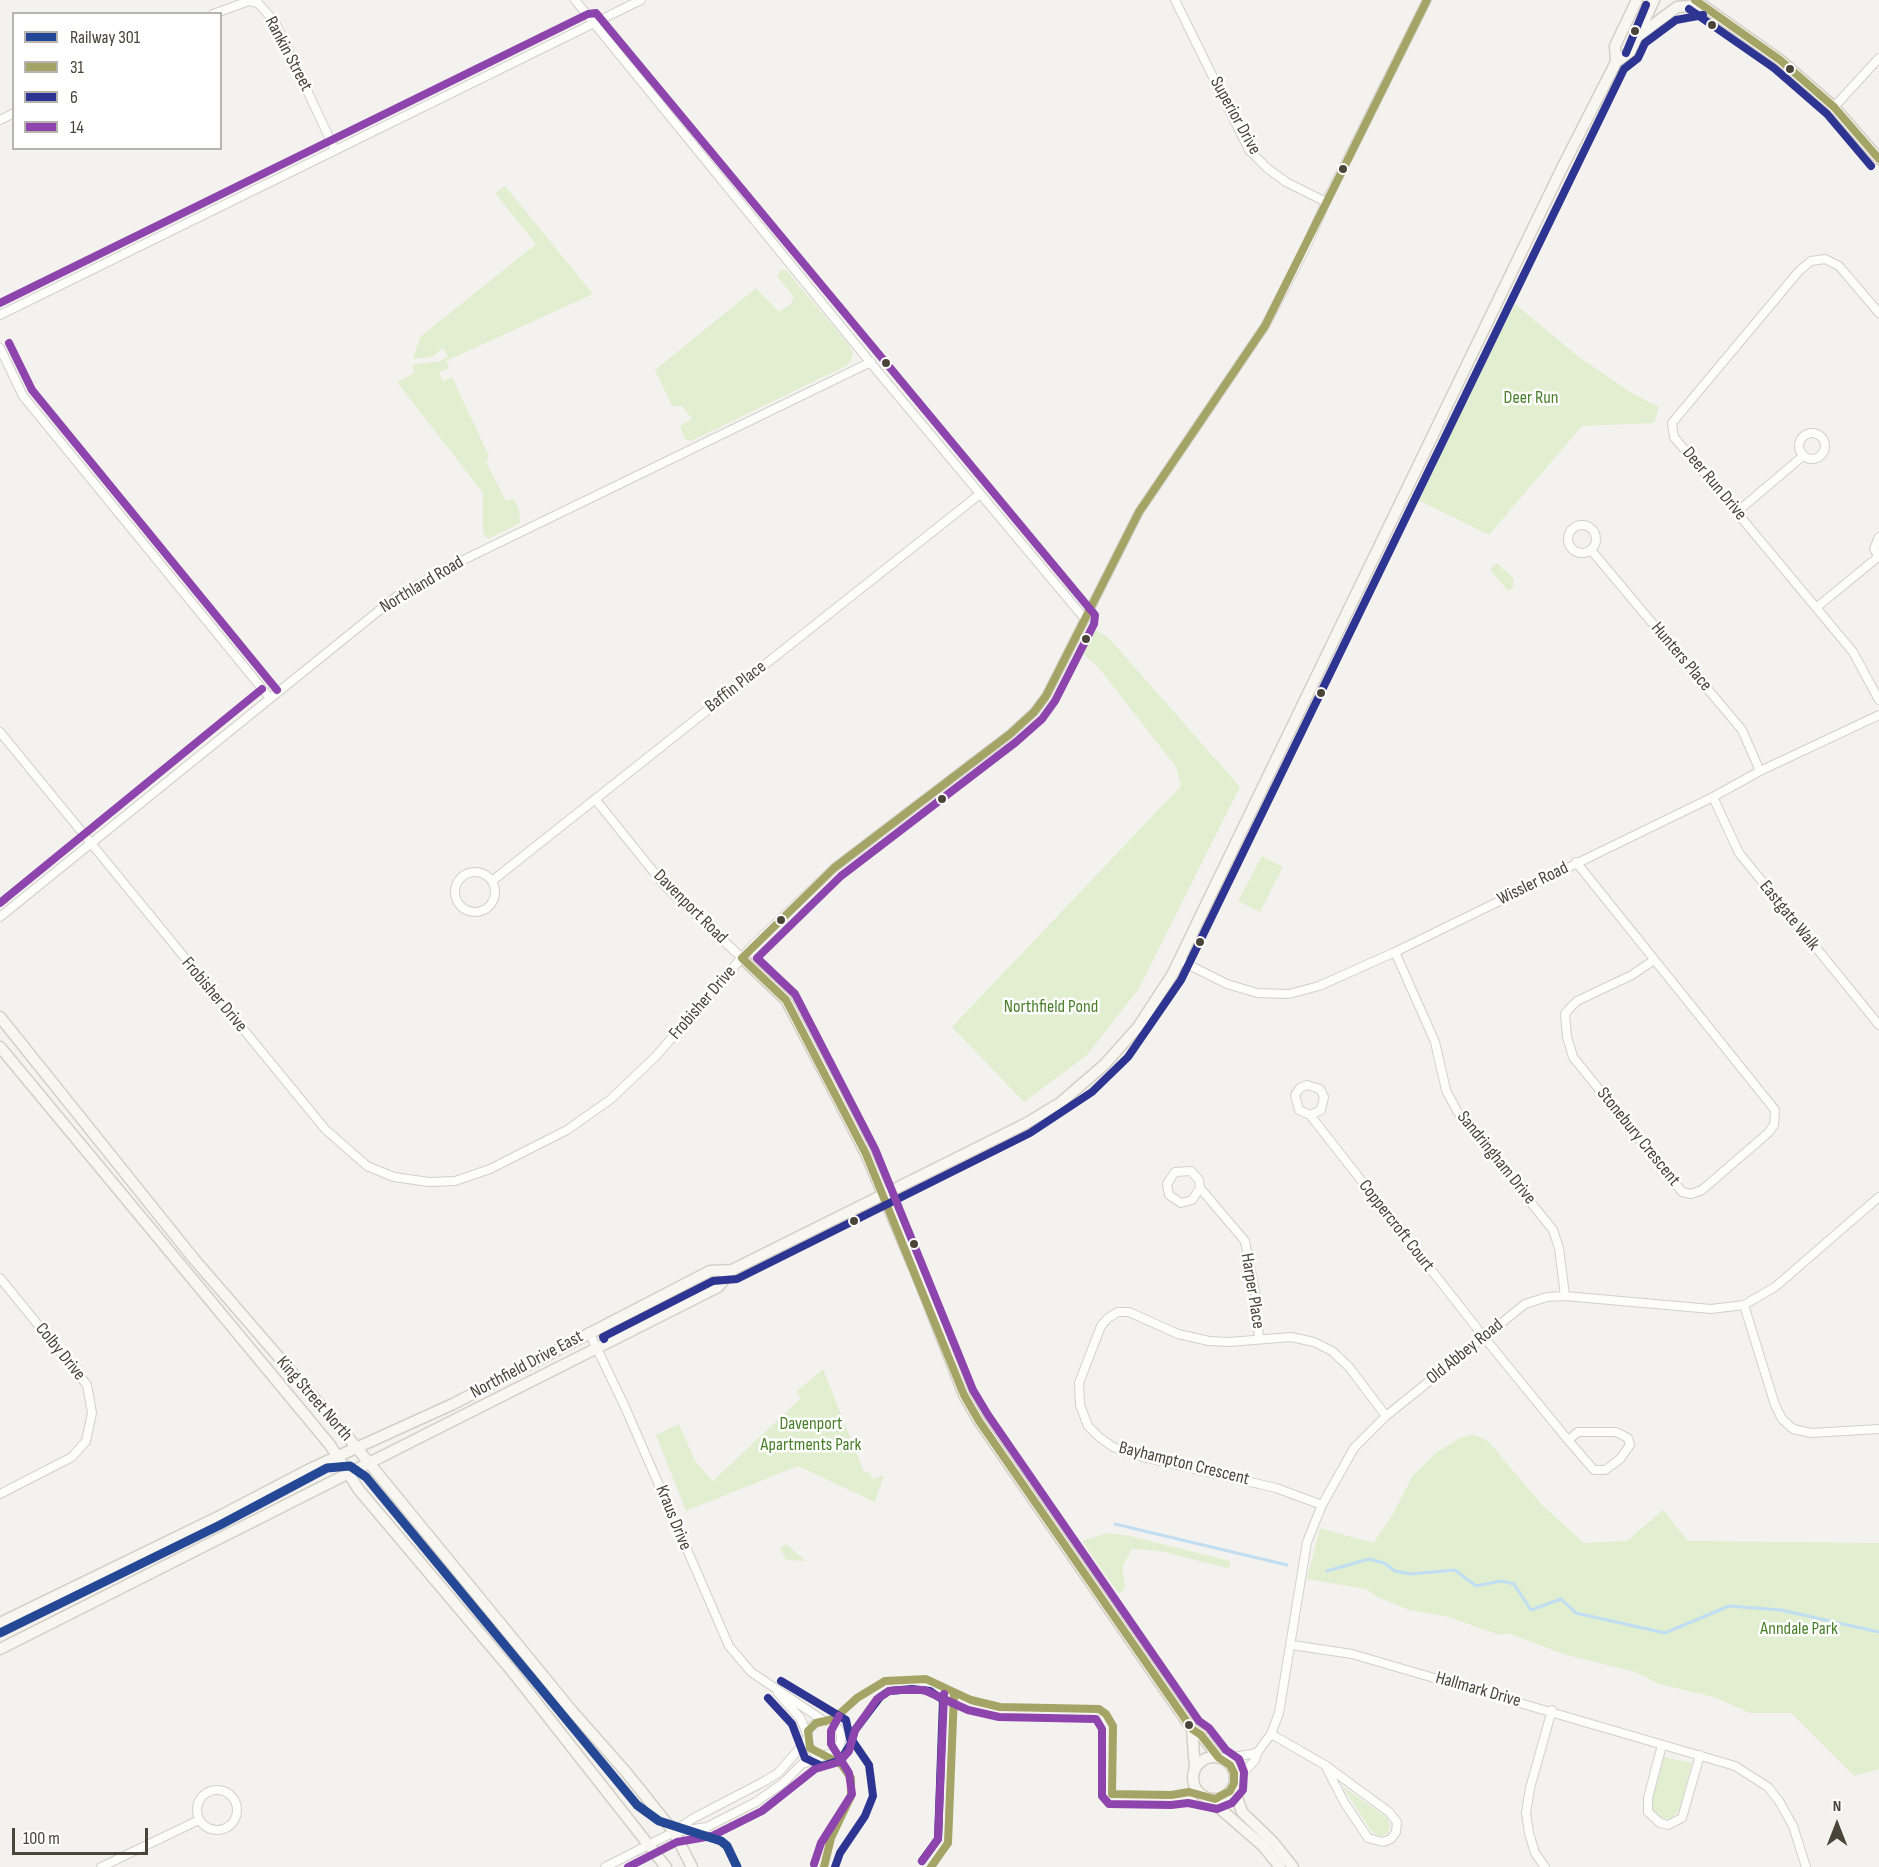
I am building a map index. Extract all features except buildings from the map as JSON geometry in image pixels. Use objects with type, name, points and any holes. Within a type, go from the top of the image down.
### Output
[{"type":"main road","name":"Northfield Drive East","points":[[1616,62],[1615,46],[1637,0]]},
{"type":"main road","name":"Northfield Drive East","points":[[0,1649],[718,1287],[732,1270],[1025,1124],[1085,1084],[1120,1050],[1158,998],[1179,960],[1616,62],[1629,52],[1654,0]]},
{"type":"main road","points":[[1637,36],[1677,7],[1699,2],[1780,60],[1834,107],[1879,159]]},
{"type":"main road","name":"Davenport Road","points":[[742,958],[774,987],[792,1009],[866,1154],[964,1395],[979,1421],[1192,1729],[1202,1735],[1220,1758]]},
{"type":"main road","name":"King Street North","points":[[0,1017],[194,1259],[369,1464],[674,1832],[692,1867]]},
{"type":"main road","name":"King Street North","points":[[0,1047],[337,1456],[359,1490],[511,1670],[666,1867]]},
{"type":"main road","name":"Northfield Drive East","points":[[0,1623],[337,1456],[453,1404],[710,1271],[732,1270]]},
{"type":"main road","points":[[1192,1729],[1195,1769],[1192,1779],[1195,1789],[1263,1846],[1280,1867]]},
{"type":"main road","points":[[1195,1769],[1202,1760],[1220,1758],[1232,1768],[1242,1812],[1293,1867]]},
{"type":"main road","points":[[1209,1799],[1226,1796],[1234,1784]]},
{"type":"street","points":[[575,0],[1085,619]]},
{"type":"street","points":[[0,315],[641,0]]},
{"type":"street","name":"Superior Drive","points":[[1175,0],[1250,150],[1267,168],[1286,182],[1326,202]]},
{"type":"street","name":"Frobisher Drive","points":[[0,732],[326,1129],[367,1166],[394,1177],[429,1182],[455,1180],[490,1169],[567,1130],[611,1099],[656,1056],[742,958],[834,868],[1010,734],[1034,712],[1046,696],[1139,512],[1265,326],[1427,0]]},
{"type":"street","name":"Rankin Street","points":[[219,12],[249,1],[258,3],[275,22],[335,150]]},
{"type":"street","points":[[1834,107],[1879,58]]},
{"type":"street","name":"Deer Run Drive","points":[[1879,313],[1839,266],[1825,260],[1811,261],[1799,271],[1680,410],[1672,423],[1674,437],[1853,652],[1879,700]]},
{"type":"street","points":[[0,348],[22,396],[269,697]]},
{"type":"street","name":"Northland Road","points":[[0,916],[397,596],[453,565],[871,362]]},
{"type":"street","points":[[1737,512],[1803,456]]},
{"type":"street","name":"Baffin Place","points":[[492,881],[980,494]]},
{"type":"street","points":[[1817,607],[1879,557],[1874,544],[1879,537]]},
{"type":"street","name":"Hunters Place","points":[[1592,550],[1742,730],[1760,771]]},
{"type":"street","name":"Wissler Road","points":[[1179,960],[1242,990],[1273,994],[1319,986],[1395,952],[1713,797],[1760,771],[1879,715]]},
{"type":"street","name":"Eastgate Walk","points":[[1713,797],[1739,853],[1879,1025]]},
{"type":"street","name":"Davenport Road","points":[[595,799],[664,886],[742,958]]},
{"type":"street","name":"Stonebury Crescent","points":[[1576,862],[1775,1110],[1774,1125],[1768,1133],[1702,1190],[1691,1194],[1682,1192],[1573,1057],[1567,1037],[1564,1014],[1569,1009],[1577,1002],[1632,975],[1654,960]]},
{"type":"street","points":[[482,873],[492,881],[496,895],[488,909],[470,912],[455,898],[455,886],[465,874],[482,873]]},
{"type":"street","name":"Sandringham Drive","points":[[1395,952],[1435,1042],[1446,1090],[1457,1111],[1553,1230],[1559,1248],[1565,1296]]},
{"type":"street","name":"Coppercroft Court","points":[[1310,1115],[1483,1336],[1568,1440],[1594,1470],[1605,1470],[1620,1459],[1630,1445],[1628,1438],[1616,1432],[1578,1432],[1568,1440]]},
{"type":"street","name":"Harper Place","points":[[1200,1188],[1192,1200],[1181,1203],[1169,1195],[1167,1184],[1175,1172],[1188,1170],[1199,1180],[1200,1188],[1245,1242],[1255,1292],[1259,1339]]},
{"type":"street","name":"Old Abbey Road","points":[[1234,1784],[1250,1768],[1271,1734],[1279,1713],[1292,1645],[1307,1542],[1322,1505],[1354,1448],[1386,1416],[1525,1304],[1547,1297],[1565,1296],[1711,1309],[1744,1305],[1774,1287],[1879,1197]]},
{"type":"street","name":"Colby Drive","points":[[0,1278],[87,1386],[92,1413],[86,1442],[72,1457],[0,1494]]},
{"type":"street","points":[[1744,1305],[1774,1405],[1782,1419],[1793,1429],[1810,1433],[1879,1429]]},
{"type":"street","name":"Bayhampton Crescent","points":[[1322,1505],[1276,1488],[1143,1457],[1113,1447],[1088,1426],[1080,1405],[1078,1383],[1101,1326],[1118,1312],[1140,1315],[1179,1334],[1209,1341],[1291,1337],[1314,1342],[1332,1351],[1349,1367],[1386,1416]]},
{"type":"street","name":"Kraus Drive","points":[[589,1332],[652,1467],[721,1632],[735,1655],[751,1672],[824,1721]]},
{"type":"street","name":"Hallmark Drive","points":[[1292,1645],[1352,1654],[1552,1710],[1735,1766],[1768,1787],[1793,1826],[1806,1867]]},
{"type":"street","name":"Kraus Drive","points":[[775,1690],[801,1719],[807,1738]]},
{"type":"street","points":[[1545,1867],[1535,1853],[1528,1833],[1526,1813],[1530,1788],[1552,1710]]},
{"type":"street","points":[[605,1867],[674,1832],[692,1819],[778,1773],[807,1738],[812,1725],[824,1721],[838,1727],[842,1738],[836,1751],[802,1764],[783,1783],[756,1802],[707,1827],[674,1832]]},
{"type":"street","points":[[1271,1734],[1325,1765],[1389,1812],[1397,1822],[1396,1832],[1391,1839],[1383,1842],[1368,1838],[1344,1802],[1325,1765]]},
{"type":"street","points":[[807,1738],[812,1750],[822,1756]]},
{"type":"street","points":[[1662,1745],[1648,1798],[1648,1812],[1660,1823],[1668,1825],[1682,1818],[1700,1755]]},
{"type":"street","points":[[1220,1758],[1257,1754]]},
{"type":"street","points":[[220,1791],[227,1793],[236,1805],[235,1819],[225,1829],[210,1829],[199,1820],[198,1805],[206,1794],[220,1791]]},
{"type":"street","points":[[101,1867],[199,1820]]},
{"type":"green space","points":[[505,186],[593,294],[446,361],[449,368],[439,373],[443,381],[452,377],[489,456],[486,462],[506,501],[514,499],[519,509],[520,523],[488,539],[483,534],[483,493],[397,382],[415,373],[412,364],[438,362],[448,356],[443,348],[432,357],[413,359],[420,337],[536,244],[495,193]]},
{"type":"green space","points":[[780,270],[786,270],[848,344],[853,352],[848,365],[691,441],[685,439],[680,426],[692,419],[682,406],[672,406],[655,370],[756,288],[779,312],[791,304],[794,297],[777,276]]},
{"type":"green space","name":"Deer Run","points":[[1515,304],[1579,357],[1630,392],[1659,407],[1654,423],[1582,426],[1489,535],[1416,499]]},
{"type":"green space","points":[[1497,563],[1514,579],[1513,588],[1508,591],[1491,571]]},
{"type":"green space","name":"Northfield Pond","points":[[1093,629],[1108,637],[1240,787],[1138,990],[1086,1056],[1024,1102],[952,1027],[1181,786],[1176,767],[1098,667],[1081,652]]},
{"type":"green space","points":[[1262,856],[1283,867],[1260,912],[1238,901]]},
{"type":"green space","name":"Davenport Apartments Park","points":[[823,1369],[864,1472],[870,1473],[872,1479],[884,1475],[875,1502],[798,1466],[686,1511],[656,1435],[679,1424],[695,1461],[713,1481],[801,1398],[796,1392]]},
{"type":"green space","name":"Anndale Park","points":[[1473,1434],[1488,1441],[1542,1505],[1584,1543],[1627,1541],[1663,1510],[1688,1541],[1879,1543],[1879,1769],[1854,1776],[1791,1713],[1750,1713],[1714,1697],[1659,1684],[1635,1672],[1566,1655],[1508,1633],[1500,1635],[1445,1616],[1409,1610],[1377,1597],[1366,1589],[1307,1579],[1320,1528],[1373,1543],[1392,1516],[1412,1477],[1437,1452],[1460,1438]]},
{"type":"green space","points":[[1108,1533],[1130,1536],[1230,1561],[1230,1569],[1160,1551],[1132,1549],[1122,1567],[1125,1588],[1119,1594],[1082,1541]]},
{"type":"green space","points":[[786,1544],[806,1561],[786,1560],[780,1548]]},
{"type":"green space","points":[[1664,1757],[1692,1763],[1679,1811],[1671,1818],[1664,1819],[1657,1816],[1652,1809],[1652,1801]]},
{"type":"green space","points":[[1342,1786],[1387,1818],[1390,1824],[1388,1833],[1381,1836],[1372,1832]]},
{"type":"waterway","points":[[1115,1524],[1287,1565]]},
{"type":"waterway","points":[[1327,1571],[1369,1559],[1384,1563],[1395,1571],[1411,1574],[1455,1570],[1476,1586],[1501,1581],[1514,1584],[1531,1610],[1561,1599],[1576,1613],[1665,1633],[1729,1606],[1781,1610],[1879,1632]]},
{"type":"rail line","name":"301","points":[[0,1633],[220,1525],[327,1468],[350,1466],[366,1477],[637,1805],[659,1821],[721,1841],[727,1846],[737,1867]]},
{"type":"transit line","name":"31","points":[[742,958],[834,868],[1010,734],[1034,712],[1046,696],[1139,512],[1265,326],[1427,0]]},
{"type":"transit line","name":"31","points":[[1695,0],[1780,60],[1834,107],[1879,159]]},
{"type":"transit line","name":"6","points":[[1626,53],[1646,5]]},
{"type":"transit line","name":"6","points":[[1689,9],[1774,68],[1827,114],[1871,166]]},
{"type":"transit line","name":"14","points":[[0,303],[588,14],[596,13],[1095,615],[1094,624],[1055,701],[1042,719],[1016,742],[841,876],[757,958],[795,994],[875,1149],[973,1390],[1199,1721],[1209,1728],[1226,1750],[1239,1759],[1244,1772],[1243,1790],[1232,1803],[1217,1809],[1188,1803],[1109,1804],[1102,1796],[1102,1729],[1096,1719],[999,1717],[968,1710],[924,1690],[889,1691],[877,1699],[855,1730],[849,1751],[839,1762],[815,1769],[762,1811],[712,1836],[677,1842],[628,1867]]},
{"type":"transit line","name":"6","points":[[604,1339],[603,1337],[713,1281],[737,1279],[1030,1133],[1092,1092],[1128,1057],[1181,980],[1624,69],[1638,58],[1645,43],[1676,20],[1703,15]]},
{"type":"transit line","name":"14","points":[[9,343],[32,390],[277,690]]},
{"type":"transit line","name":"14","points":[[0,903],[262,689]]},
{"type":"transit line","name":"31","points":[[742,958],[786,1000],[866,1154],[964,1395],[979,1421],[1192,1729],[1201,1735],[1219,1758],[1230,1765],[1234,1773],[1234,1783],[1230,1791],[1215,1799],[1189,1792],[1171,1795],[1112,1794]]},
{"type":"transit line","name":"31","points":[[824,1867],[831,1838],[851,1796],[851,1778],[841,1764],[810,1748],[808,1731],[816,1723],[834,1719],[857,1698],[885,1681],[926,1679],[971,1700],[1000,1707],[1099,1709],[1106,1714],[1113,1726],[1112,1794]]},
{"type":"transit line","name":"6","points":[[768,1698],[792,1724],[805,1758],[822,1766],[841,1760],[851,1743],[846,1720],[781,1681]]},
{"type":"transit line","name":"6","points":[[835,1867],[840,1853],[865,1816],[873,1796],[869,1765],[852,1740],[855,1730],[880,1697],[889,1691],[912,1689],[930,1691],[943,1700],[938,1839],[922,1861]]},
{"type":"transit line","name":"14","points":[[922,1861],[938,1839],[944,1694]]},
{"type":"transit line","name":"31","points":[[931,1867],[948,1843],[954,1694]]},
{"type":"transit line","name":"14","points":[[814,1864],[821,1843],[852,1794],[849,1773],[831,1744],[831,1731],[839,1716]]}]
